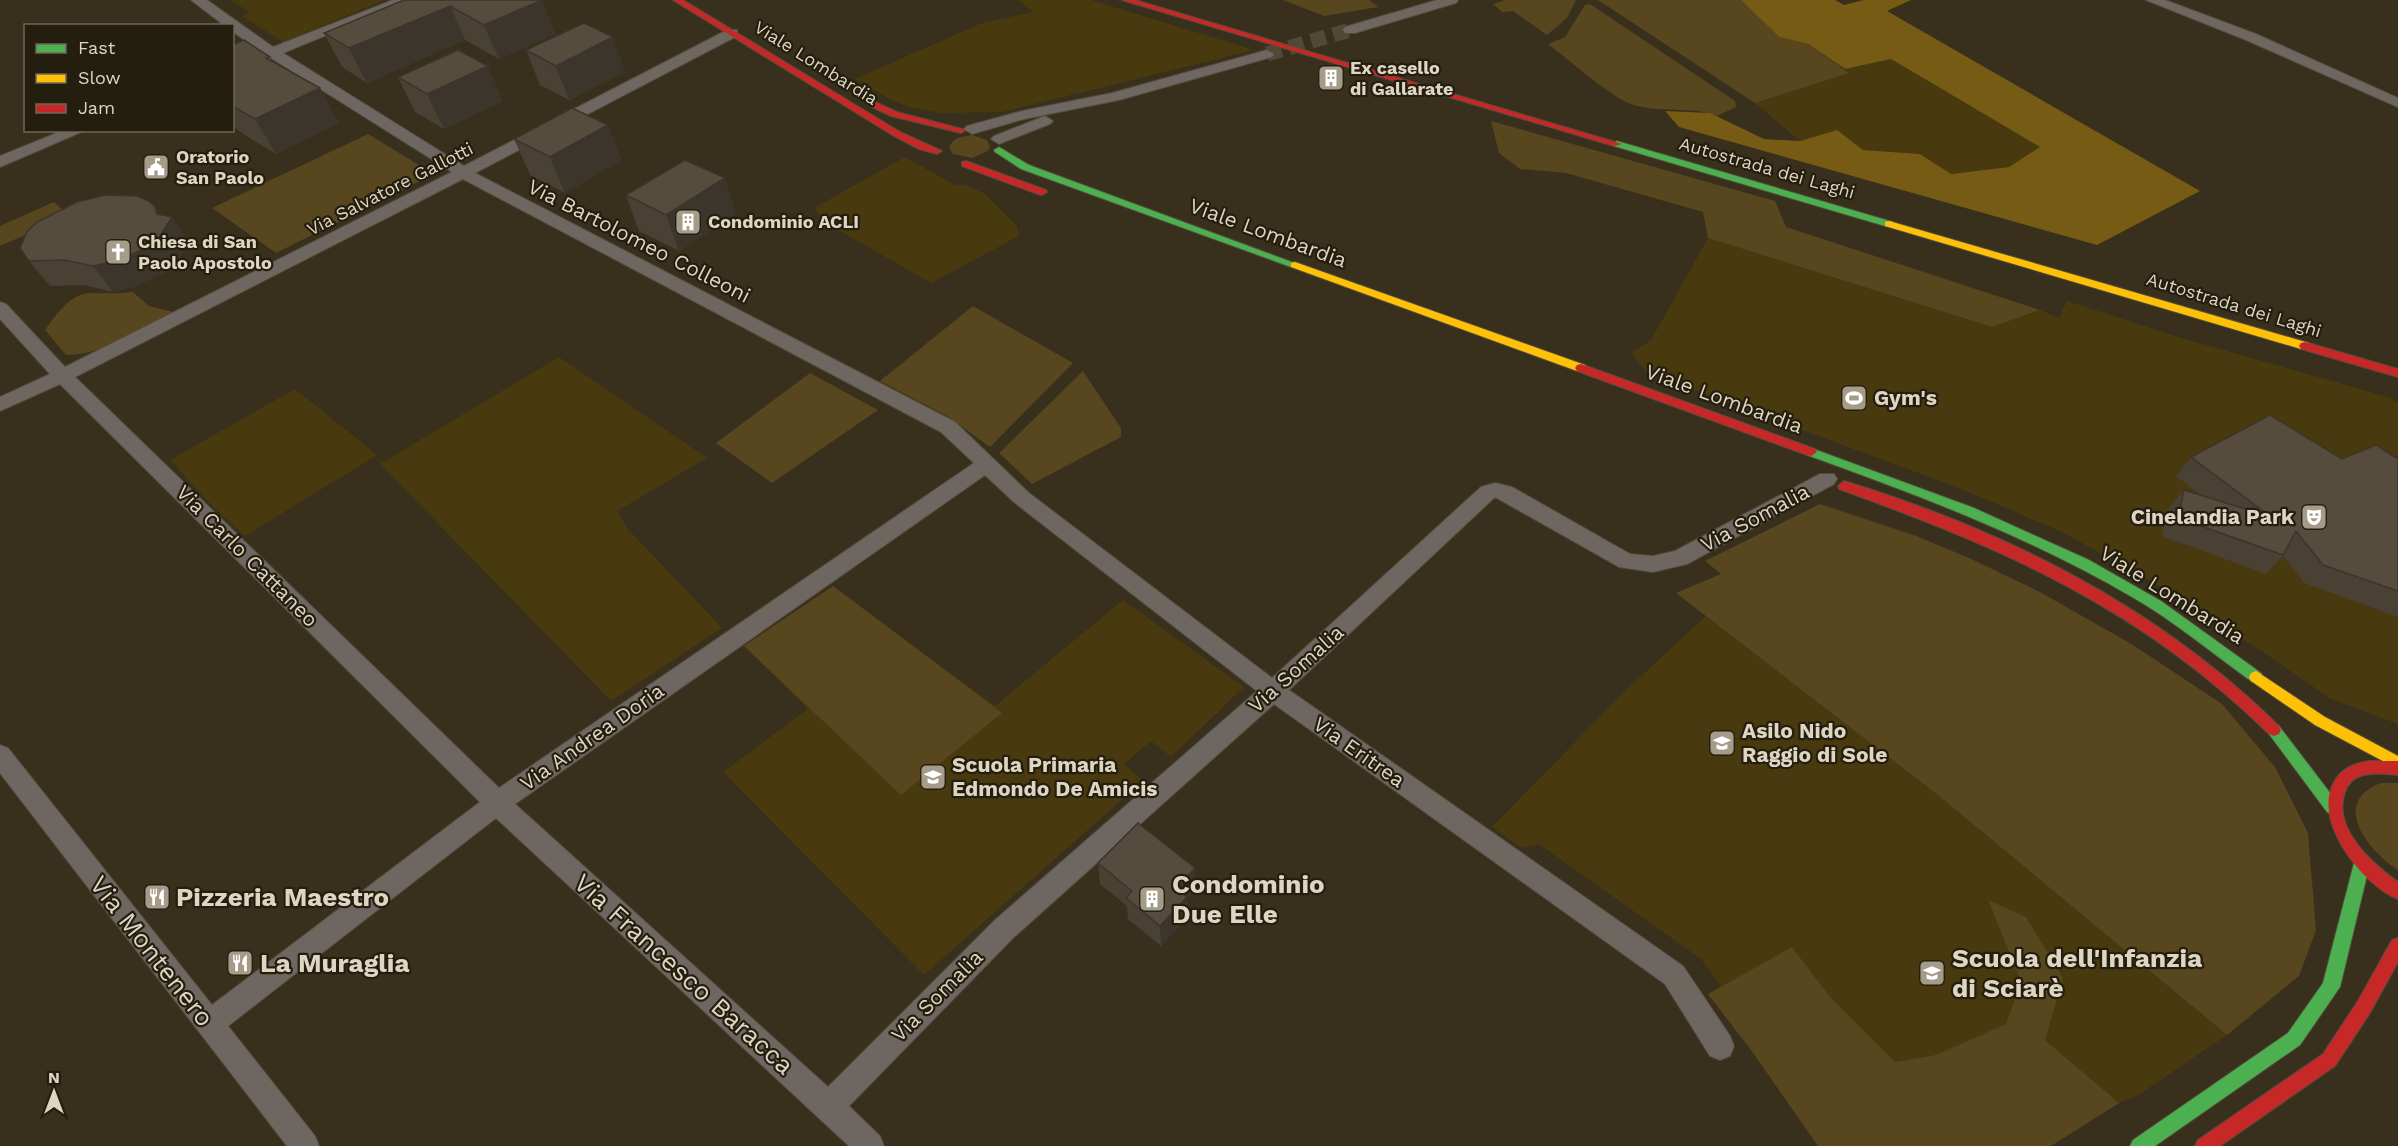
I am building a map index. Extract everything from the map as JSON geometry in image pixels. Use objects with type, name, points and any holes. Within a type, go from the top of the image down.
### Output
[{"type":"main road","name":"Viale Lombardia","points":[[677,0],[897,134],[922,147],[938,151],[951,162],[966,164]]},
{"type":"main road","name":"Viale Lombardia","points":[[700,0],[894,114],[966,129],[985,130],[1025,167],[1936,497],[2037,539],[2124,585],[2320,721],[2398,763]]},
{"type":"main road","name":"Autostrada dei Laghi","points":[[1126,0],[2398,373]]},
{"type":"main road","points":[[938,151],[939,142],[947,134],[966,129]]},
{"type":"main road","points":[[966,164],[986,160],[999,144]]},
{"type":"main road","points":[[966,164],[1053,196]]},
{"type":"main road","name":"Viale Lombardia","points":[[1807,472],[2029,560],[2158,636],[2243,699],[2274,729],[2332,807],[2340,834],[2362,863],[2398,892]]},
{"type":"main road","points":[[2332,807],[2336,786],[2352,771],[2378,765],[2398,768]]},
{"type":"main road","points":[[2139,1146],[2294,1039],[2331,987],[2362,863]]},
{"type":"main road","points":[[2204,1146],[2329,1060],[2364,1007],[2398,946]]},
{"type":"street","name":"Via Bartolomeo Colleoni","points":[[198,0],[232,24]]},
{"type":"street","points":[[234,67],[405,0]]},
{"type":"street","points":[[1404,0],[1416,10]]},
{"type":"street","points":[[1350,30],[1451,0]]},
{"type":"street","points":[[2153,0],[2251,37],[2398,103]]},
{"type":"street","name":"Via Bartolomeo Colleoni","points":[[234,25],[272,52],[463,173],[948,427],[986,465]]},
{"type":"street","name":"Via Salvatore Gallotti","points":[[64,376],[732,33]]},
{"type":"street","points":[[966,129],[1022,115],[1114,97],[1267,54]]},
{"type":"street","points":[[999,144],[1114,97]]},
{"type":"street","points":[[0,162],[74,132]]},
{"type":"street","name":"Via Carlo Cattaneo","points":[[0,308],[64,376],[498,802]]},
{"type":"street","points":[[0,405],[64,376]]},
{"type":"street","name":"Via Eritrea","points":[[986,465],[1022,498],[1273,691],[1674,975],[1720,1046]]},
{"type":"street","name":"Via Andrea Doria","points":[[208,1024],[498,802],[986,465]]},
{"type":"street","name":"Via Somalia","points":[[829,1106],[1004,929],[1273,691],[1488,492],[1495,490],[1504,492],[1626,561],[1653,564],[1680,558],[1827,479]]},
{"type":"street","name":"Via Montenero","points":[[0,755],[305,1146]]},
{"type":"street","name":"Via Francesco Baracca","points":[[498,802],[870,1146]]},
{"type":"shaded area","points":[[230,0],[384,0],[283,42],[242,16],[250,12]]},
{"type":"shaded area","points":[[1018,0],[1091,0],[1254,50],[1002,112],[940,113],[913,108],[892,100],[855,79],[982,23],[1033,12]]},
{"type":"shaded area","points":[[1283,0],[1369,0],[1378,7],[1324,16]]},
{"type":"shaded area","points":[[1505,0],[1576,0],[1567,18],[1547,35],[1513,11],[1502,12],[1493,4]]},
{"type":"shaded area","points":[[1598,0],[1741,0],[1779,37],[1808,44],[1849,73],[1755,103]]},
{"type":"shaded area","points":[[1741,0],[1835,0],[1844,5],[1864,0],[1911,0],[1887,11],[2200,191],[2097,245],[1679,127],[1665,111],[1710,113],[1764,139],[1800,141],[1837,130],[1863,150],[1920,154],[1951,174],[2009,167],[2040,147],[1891,59],[1845,69],[1808,44],[1779,37]]},
{"type":"shaded area","points":[[1590,4],[1735,101],[1736,107],[1717,116],[1697,111],[1649,108],[1626,102],[1607,91],[1548,44],[1565,37],[1585,5]]},
{"type":"shaded area","points":[[1891,59],[2040,147],[2009,167],[1951,174],[1920,154],[1863,150],[1837,130],[1800,141],[1755,103],[1848,73],[1845,69]]},
{"type":"shaded area","points":[[1491,121],[1775,201],[1786,227],[2040,310],[1992,327],[1708,238],[1703,212],[1566,173],[1520,169],[1499,153]]},
{"type":"shaded area","points":[[368,134],[434,174],[276,253],[212,208]]},
{"type":"shaded area","points":[[972,135],[987,140],[990,146],[988,151],[972,158],[953,154],[949,148],[953,142],[958,138]]},
{"type":"shaded area","points":[[905,157],[955,185],[966,185],[985,194],[1017,226],[1019,236],[931,283],[825,222],[814,208]]},
{"type":"shaded area","points":[[54,202],[69,216],[0,246],[0,226]]},
{"type":"shaded area","points":[[1708,238],[1992,327],[2040,310],[2059,318],[2067,301],[2175,336],[2391,398],[2398,403],[2398,724],[2331,699],[2260,650],[2144,577],[2062,532],[1959,488],[1648,373],[1631,353],[1651,340]]},
{"type":"shaded area","points":[[133,292],[149,306],[173,312],[108,346],[80,354],[66,355],[45,330],[64,306],[76,297],[91,293]]},
{"type":"shaded area","points":[[973,306],[1073,363],[990,447],[947,416],[880,381]]},
{"type":"shaded area","points":[[559,357],[707,458],[617,511],[627,528],[722,628],[611,701],[380,464]]},
{"type":"shaded area","points":[[1083,371],[1121,428],[1121,437],[1032,484],[999,453]]},
{"type":"shaded area","points":[[810,373],[878,410],[772,483],[716,443]]},
{"type":"shaded area","points":[[295,389],[377,455],[245,536],[213,507],[170,460]]},
{"type":"shaded area","points":[[1820,504],[1916,536],[1967,557],[2040,592],[2133,645],[2222,704],[2275,767],[2308,833],[2316,930],[2299,976],[2227,1035],[1939,796],[1676,593],[1721,574],[1705,561]]},
{"type":"shaded area","name":"Scuola Primaria Edmondo De Amicis","points":[[833,586],[995,706],[1123,600],[1244,687],[1171,757],[1151,741],[1124,764],[1143,781],[924,975],[723,772],[808,709],[744,646]]},
{"type":"shaded area","points":[[833,586],[1002,713],[901,795],[744,646]]},
{"type":"shaded area","name":"Scuola dell'Infanzia di Sciarè","points":[[1706,616],[1939,796],[2227,1035],[2137,1096],[2119,1103],[2051,1146],[1818,1146],[1751,1050],[1708,994],[1721,986],[1701,959],[1539,844],[1521,848],[1492,827],[1626,690]]},
{"type":"shaded area","points":[[2381,783],[2398,783],[2398,870],[2375,851],[2366,839],[2356,814],[2358,802],[2366,791]]},
{"type":"shaded area","points":[[1988,900],[2026,917],[2063,978],[2045,1040],[2119,1103],[2051,1146],[1818,1146],[1751,1050],[1708,994],[1792,947],[1830,997],[1895,1062],[1936,1055],[2006,1024],[2021,981]]},
{"type":"building","points":[[404,0],[542,0],[484,25],[450,6],[349,48],[324,33]]},
{"type":"building","points":[[584,23],[613,37],[556,66],[526,50]]},
{"type":"building","points":[[244,40],[270,57],[266,58],[320,88],[255,119],[234,107],[234,44]]},
{"type":"building","points":[[458,50],[488,66],[427,94],[398,77]]},
{"type":"building","points":[[572,108],[608,125],[550,157],[514,139]]},
{"type":"building","points":[[685,160],[725,178],[666,215],[626,195]]},
{"type":"building","points":[[106,195],[137,196],[149,201],[155,207],[157,214],[172,217],[155,244],[117,261],[93,266],[64,260],[29,261],[20,248],[27,232],[37,222],[77,202]]},
{"type":"building","name":"Cinelandia Park","points":[[2270,415],[2342,459],[2376,445],[2398,459],[2398,591],[2323,565],[2296,531],[2283,555],[2178,518],[2184,490],[2271,517],[2191,457]]},
{"type":"building","name":"Condominio Due Elle","points":[[1138,823],[1195,868],[1177,888],[1187,897],[1160,926],[1126,898],[1132,891],[1098,863]]},
{"type":"tunnel","points":[[1267,54],[1350,30]]},
{"type":"traffic: fast","points":[[1617,144],[1889,224]]},
{"type":"traffic: fast","points":[[999,150],[1025,167],[1295,265]]},
{"type":"traffic: fast","points":[[1811,452],[1969,512],[2084,564],[2156,605],[2256,677]]},
{"type":"traffic: fast","points":[[2274,730],[2332,807]]},
{"type":"traffic: fast","points":[[2139,1146],[2294,1039],[2331,987],[2362,863]]},
{"type":"traffic: slow","points":[[1889,224],[2305,346]]},
{"type":"traffic: slow","points":[[1295,265],[1581,368]]},
{"type":"traffic: slow","points":[[2256,677],[2320,721],[2398,763]]},
{"type":"traffic: jam","points":[[677,0],[897,134],[922,147],[937,151]]},
{"type":"traffic: jam","points":[[1126,0],[1617,144]]},
{"type":"traffic: jam","points":[[875,105],[894,114],[961,130]]},
{"type":"traffic: jam","points":[[966,164],[1042,192]]},
{"type":"traffic: jam","points":[[2305,346],[2398,373]]},
{"type":"traffic: jam","points":[[1581,368],[1811,452]]},
{"type":"traffic: jam","points":[[1844,486],[1985,539],[2101,597],[2211,672],[2274,730]]},
{"type":"traffic: jam","points":[[2398,768],[2366,768],[2354,771],[2342,781],[2335,799],[2335,815],[2350,845],[2374,872],[2398,892]]},
{"type":"traffic: jam","points":[[2204,1146],[2329,1060],[2364,1007],[2398,946]]},
{"type":"place","name":"Ex casello di Gallarate","points":[[1331,78]]},
{"type":"place","name":"Oratorio San Paolo","points":[[156,167]]},
{"type":"place","name":"Condominio ACLI","points":[[688,222]]},
{"type":"place","name":"Chiesa di San Paolo Apostolo","points":[[118,252]]},
{"type":"place","name":"Gym's","points":[[1854,398]]},
{"type":"place","name":"Cinelandia Park","points":[[2314,517]]},
{"type":"place","name":"Asilo Nido Raggio di Sole","points":[[1722,743]]},
{"type":"place","name":"Scuola Primaria Edmondo De Amicis","points":[[933,777]]},
{"type":"place","name":"Pizzeria Maestro","points":[[157,897]]},
{"type":"place","name":"Condominio Due Elle","points":[[1152,899]]},
{"type":"place","name":"La Muraglia","points":[[240,963]]},
{"type":"place","name":"Scuola dell'Infanzia di Sciarè","points":[[1932,973]]}]
